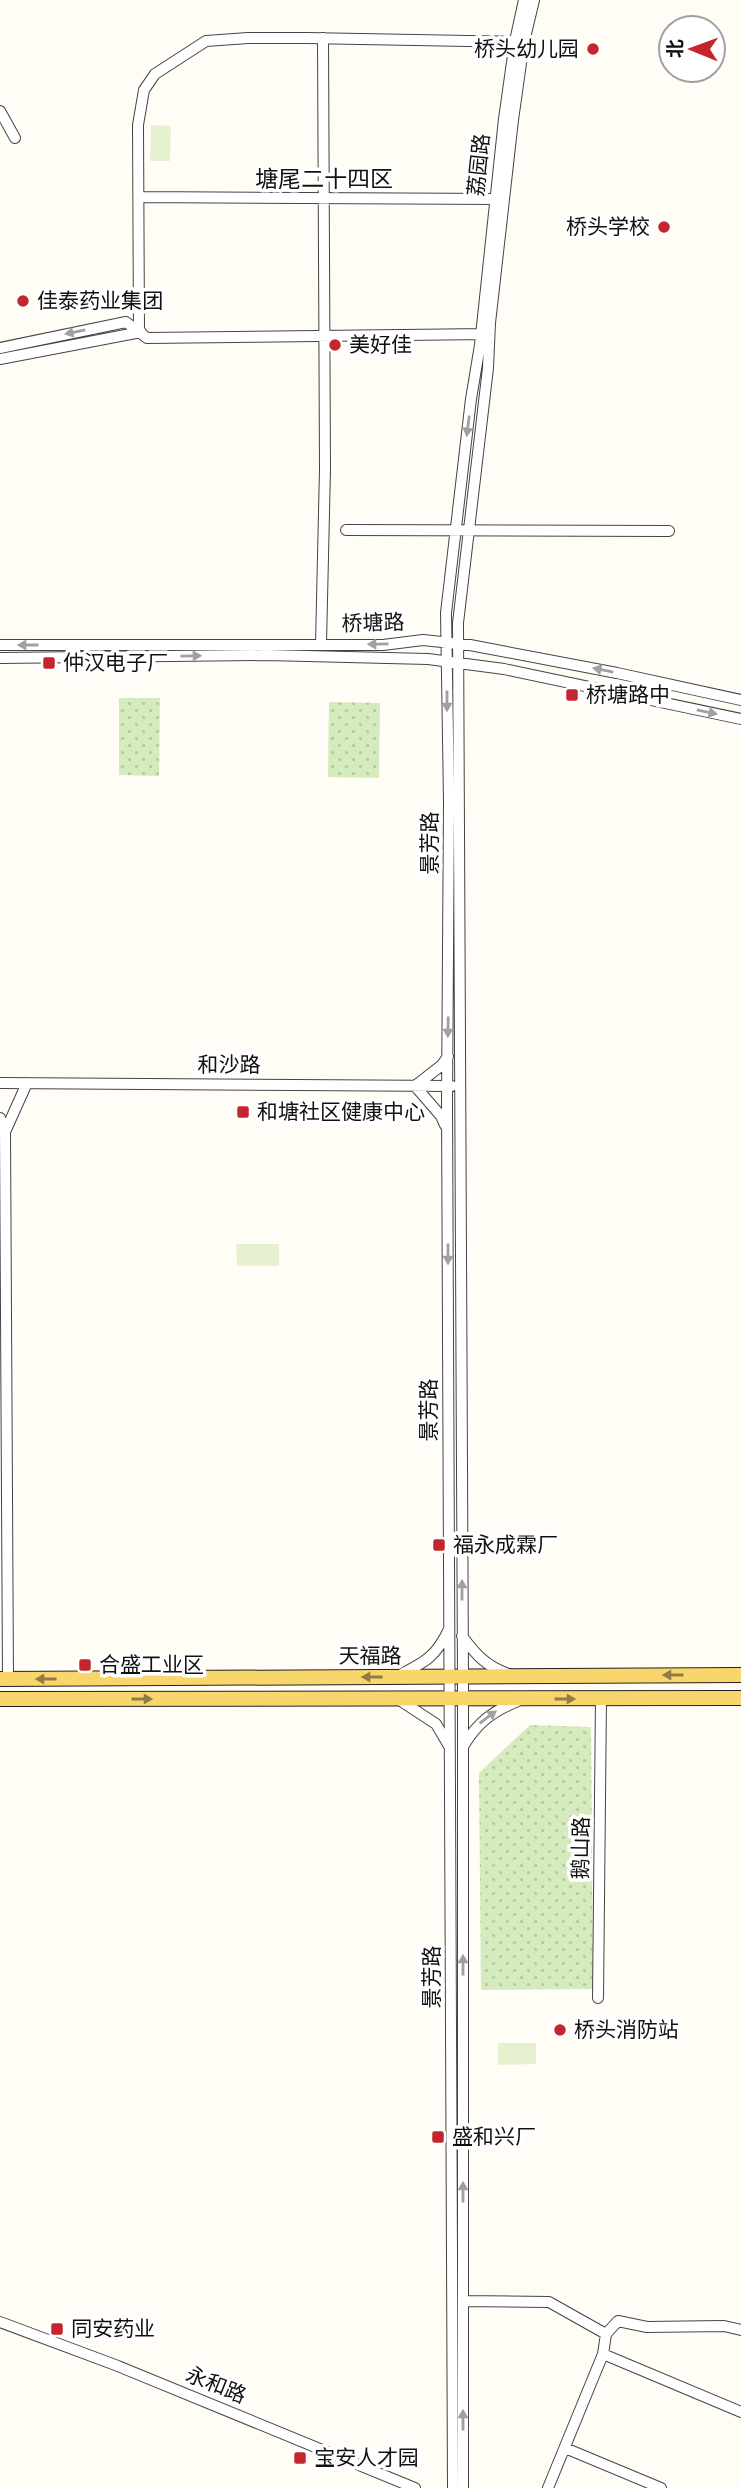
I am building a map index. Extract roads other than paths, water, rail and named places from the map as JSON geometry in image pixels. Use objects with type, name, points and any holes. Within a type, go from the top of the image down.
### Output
[{"type":"main road","name":"天福路","points":[[4,1679],[741,1675]]},
{"type":"main road","name":"天福路","points":[[0,1699],[741,1698]]},
{"type":"street","name":"荔园路","points":[[485,334],[500,199],[513,120],[524,0]]},
{"type":"street","name":"荔园路","points":[[519,42],[534,0]]},
{"type":"street","points":[[139,332],[138,125],[144,90],[155,74],[206,41],[323,38],[519,42]]},
{"type":"street","points":[[323,38],[326,469],[321,587],[324,644]]},
{"type":"street","points":[[0,111],[15,138]]},
{"type":"street","points":[[139,197],[500,199]]},
{"type":"street","points":[[0,348],[126,322],[139,332]]},
{"type":"street","points":[[0,359],[150,331],[164,336],[485,334]]},
{"type":"street","name":"景芳路","points":[[457,1676],[450,1627],[448,1130],[453,1086],[448,1056],[447,661],[458,613],[462,530],[485,334]]},
{"type":"street","points":[[346,530],[669,531]]},
{"type":"street","name":"桥塘路","points":[[0,645],[383,645],[423,640],[617,673],[741,700]]},
{"type":"street","name":"景芳路","points":[[452,643],[459,662],[453,1086],[462,1636],[457,1676],[453,2488]]},
{"type":"street","name":"桥塘路","points":[[0,658],[267,655],[447,661],[546,677],[741,719]]},
{"type":"street","points":[[448,1056],[442,1065],[415,1086],[441,1116],[448,1130]]},
{"type":"street","name":"和沙路","points":[[0,1083],[453,1086]]},
{"type":"street","points":[[5,1132],[27,1083]]},
{"type":"street","points":[[0,1118],[5,1132],[4,1679]]},
{"type":"street","points":[[397,1676],[427,1661],[440,1648],[450,1627]]},
{"type":"street","points":[[462,1636],[478,1657],[493,1668],[514,1676]]},
{"type":"street","name":"鹅山路","points":[[598,1997],[601,1698]]},
{"type":"street","points":[[398,1699],[436,1724],[457,1747],[490,1714],[523,1699]]},
{"type":"street","name":"景芳路","points":[[457,1747],[463,2488]]},
{"type":"street","points":[[463,2301],[549,2302],[606,2334]]},
{"type":"street","name":"永和路","points":[[0,2322],[58,2342],[415,2488]]},
{"type":"street","points":[[548,2488],[603,2354],[606,2334],[618,2322],[647,2327],[724,2326],[741,2330]]},
{"type":"street","points":[[603,2354],[741,2412]]},
{"type":"street","points":[[565,2448],[662,2488]]},
{"type":"place","name":"桥头幼儿园","points":[[593,49]]},
{"type":"place","name":"桥头学校","points":[[664,227]]},
{"type":"place","name":"佳泰药业集团","points":[[23,301]]},
{"type":"place","name":"美好佳","points":[[335,345]]},
{"type":"place","name":"仲汉电子厂","points":[[49,663]]},
{"type":"place","name":"桥塘路中","points":[[572,695]]},
{"type":"place","name":"和塘社区健康中心","points":[[243,1112]]},
{"type":"place","name":"福永成霖厂","points":[[439,1545]]},
{"type":"place","name":"合盛工业区","points":[[85,1665]]},
{"type":"place","name":"桥头消防站","points":[[560,2030]]},
{"type":"place","name":"盛和兴厂","points":[[438,2137]]},
{"type":"place","name":"同安药业","points":[[57,2329]]},
{"type":"place","name":"宝安人才园","points":[[300,2458]]},
{"type":"district","name":"塘尾二十四区","points":[[324,179]]}]
